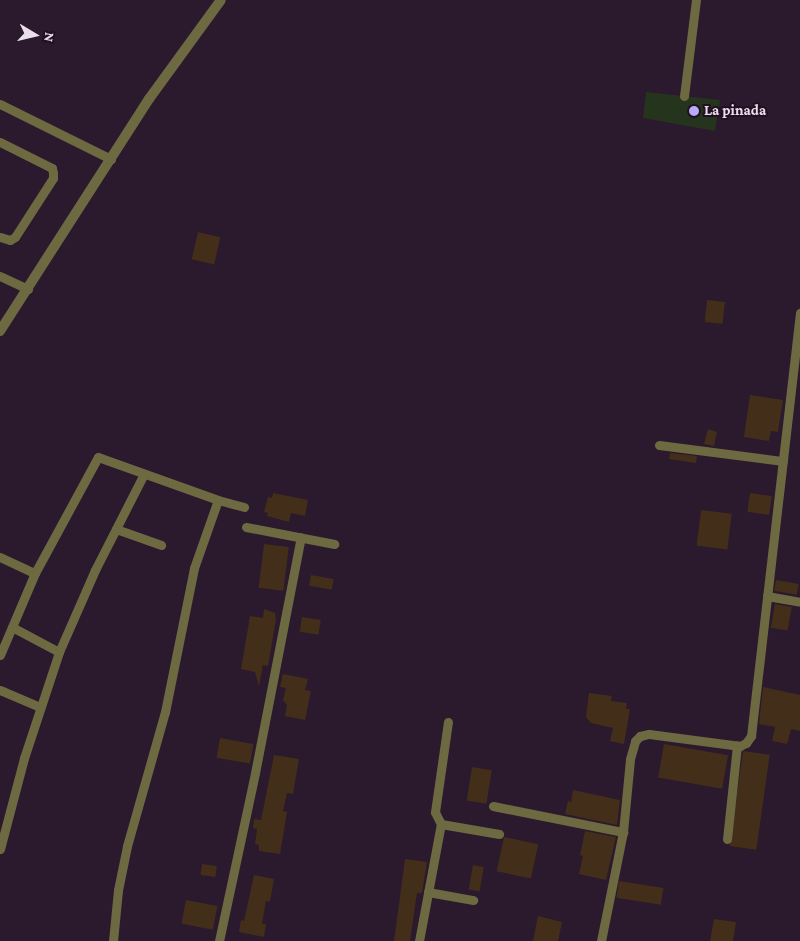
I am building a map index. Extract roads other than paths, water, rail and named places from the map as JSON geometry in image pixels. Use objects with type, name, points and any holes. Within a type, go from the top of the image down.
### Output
[{"type":"street","points":[[0,332],[176,58],[221,0]]},
{"type":"street","points":[[684,96],[696,0]]},
{"type":"street","points":[[0,104],[111,159]]},
{"type":"street","points":[[0,142],[52,168],[53,178],[15,237],[10,240],[0,237]]},
{"type":"street","points":[[0,276],[28,289]]},
{"type":"street","points":[[601,941],[622,832],[630,759],[637,737],[649,734],[737,746],[746,743],[751,736],[800,312]]},
{"type":"street","points":[[659,445],[783,462]]},
{"type":"street","points":[[0,655],[35,574],[95,460],[102,458],[218,500],[244,507]]},
{"type":"street","points":[[0,849],[40,707],[59,652],[80,603],[144,474]]},
{"type":"street","points":[[112,941],[118,890],[125,853],[165,712],[194,568],[218,500]]},
{"type":"street","points":[[246,527],[334,544]]},
{"type":"street","points":[[116,529],[161,545]]},
{"type":"street","points":[[219,941],[255,773],[301,537]]},
{"type":"street","points":[[0,557],[35,574]]},
{"type":"street","points":[[767,596],[800,602]]},
{"type":"street","points":[[12,627],[59,652]]},
{"type":"street","points":[[0,690],[40,707]]},
{"type":"street","points":[[419,941],[441,824],[435,812],[448,722]]},
{"type":"street","points":[[726,840],[737,746]]},
{"type":"street","points":[[493,806],[622,832]]},
{"type":"street","points":[[441,824],[500,834]]},
{"type":"street","points":[[428,892],[473,900]]},
{"type":"place","name":"La pinada","points":[[694,111]]}]
